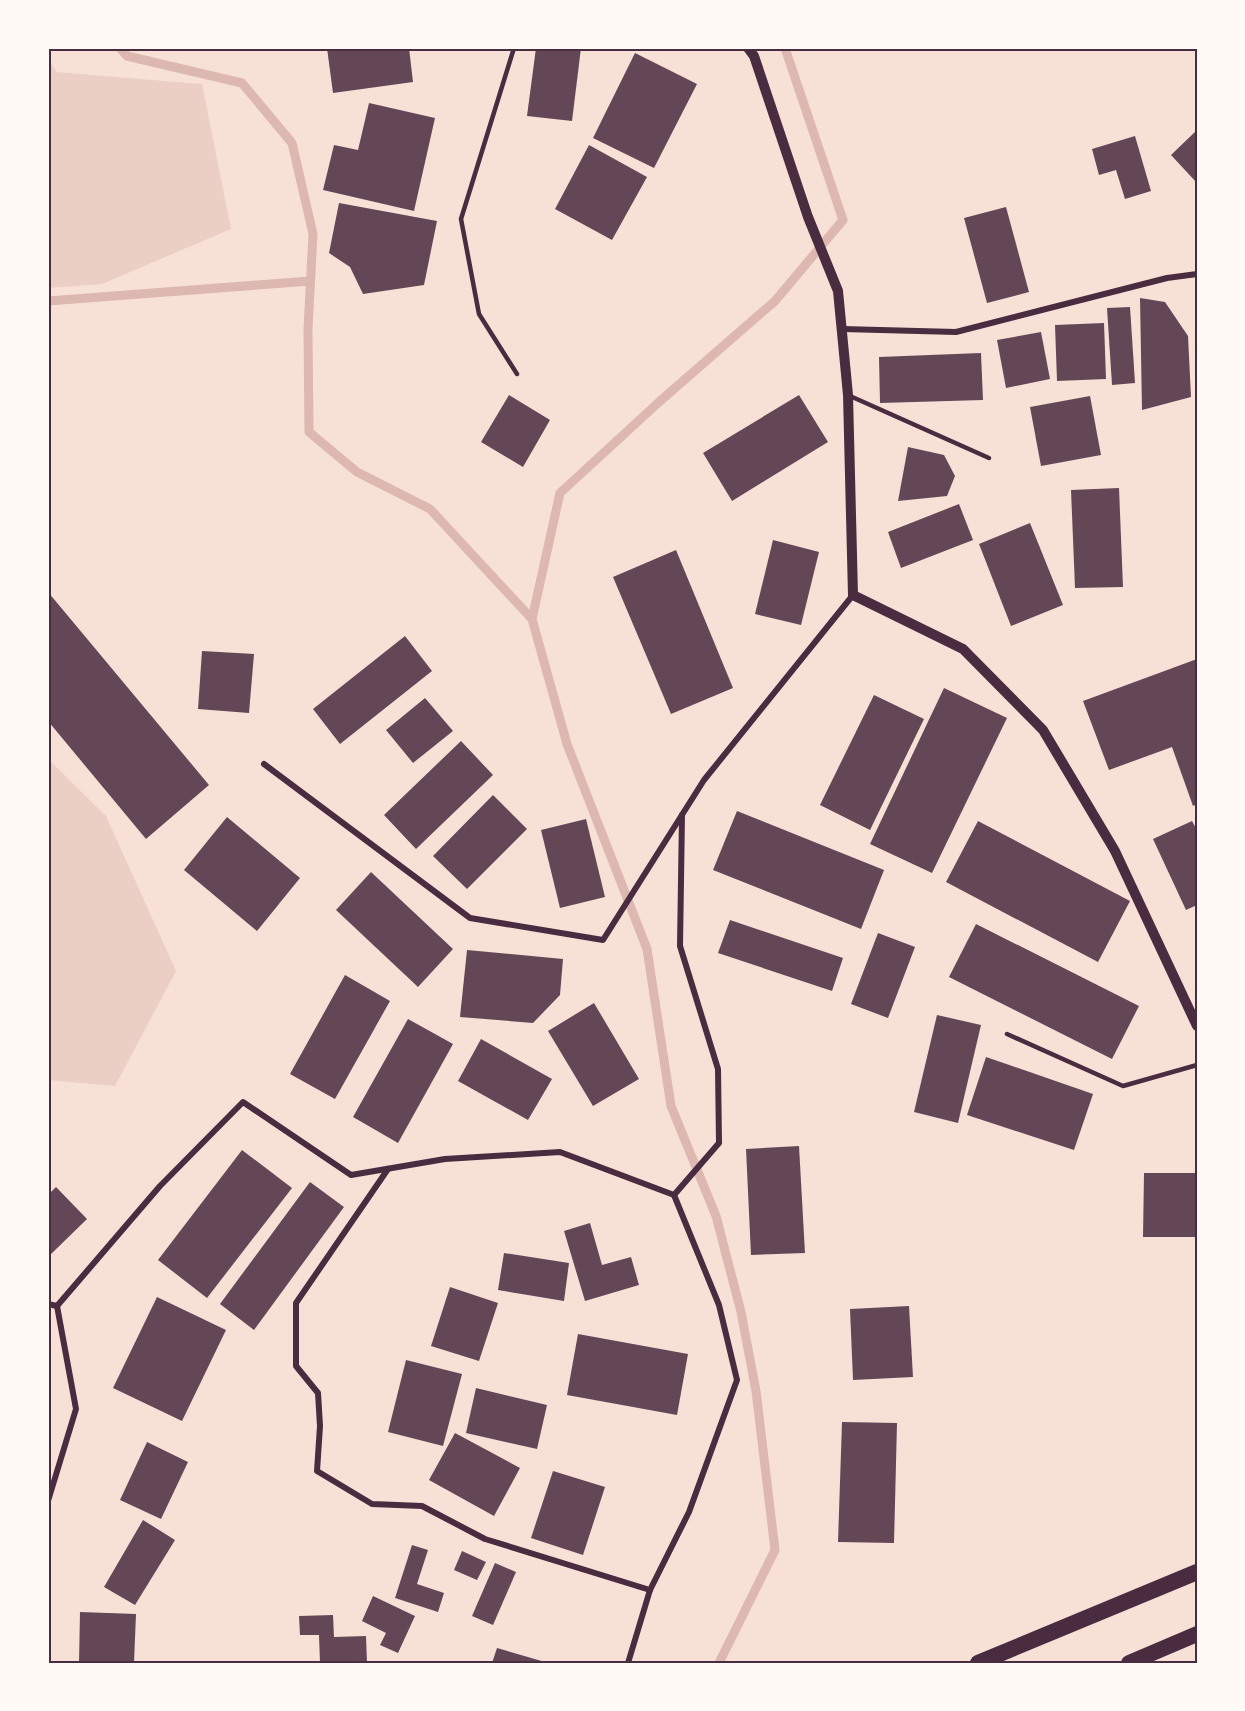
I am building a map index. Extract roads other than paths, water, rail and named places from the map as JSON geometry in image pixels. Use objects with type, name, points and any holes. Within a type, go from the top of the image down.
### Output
[{"type":"highway","points":[[978,1663],[1197,1572]]},
{"type":"highway","points":[[1129,1663],[1197,1634]]},
{"type":"street","points":[[264,764],[470,918],[603,940],[704,780],[853,595],[848,395],[838,291],[811,226],[754,56],[748,48]]},
{"type":"street","points":[[842,329],[956,332],[1167,278],[1197,274]]},
{"type":"street","points":[[853,595],[963,649],[1043,730],[1115,851],[1197,1026]]},
{"type":"street","points":[[674,1196],[719,1143],[718,1069],[680,946],[682,815]]},
{"type":"street","points":[[57,1306],[160,1186],[243,1102],[351,1175],[445,1159],[560,1152],[674,1196],[719,1305],[737,1380],[689,1512],[650,1590],[628,1663]]},
{"type":"street","points":[[388,1169],[296,1304],[296,1366],[318,1393],[320,1426],[317,1471],[372,1504],[422,1506],[485,1539],[650,1590]]},
{"type":"street","points":[[48,1304],[57,1306]]},
{"type":"street","points":[[48,1501],[76,1409],[57,1306]]},
{"type":"lane","points":[[514,48],[461,219],[479,314],[517,374]]},
{"type":"lane","points":[[848,395],[989,458]]},
{"type":"lane","points":[[1007,1034],[1123,1086],[1197,1065]]},
{"type":"waterway","points":[[120,48],[127,56],[242,83],[292,143],[313,234],[308,329],[309,432],[357,472],[430,509],[532,619]]},
{"type":"waterway","points":[[719,1663],[775,1550],[756,1391],[741,1312],[716,1216],[671,1106],[647,949],[567,744],[532,619],[560,493],[659,402],[775,301],[843,220],[785,48]]},
{"type":"waterway","points":[[48,301],[310,281]]}]
